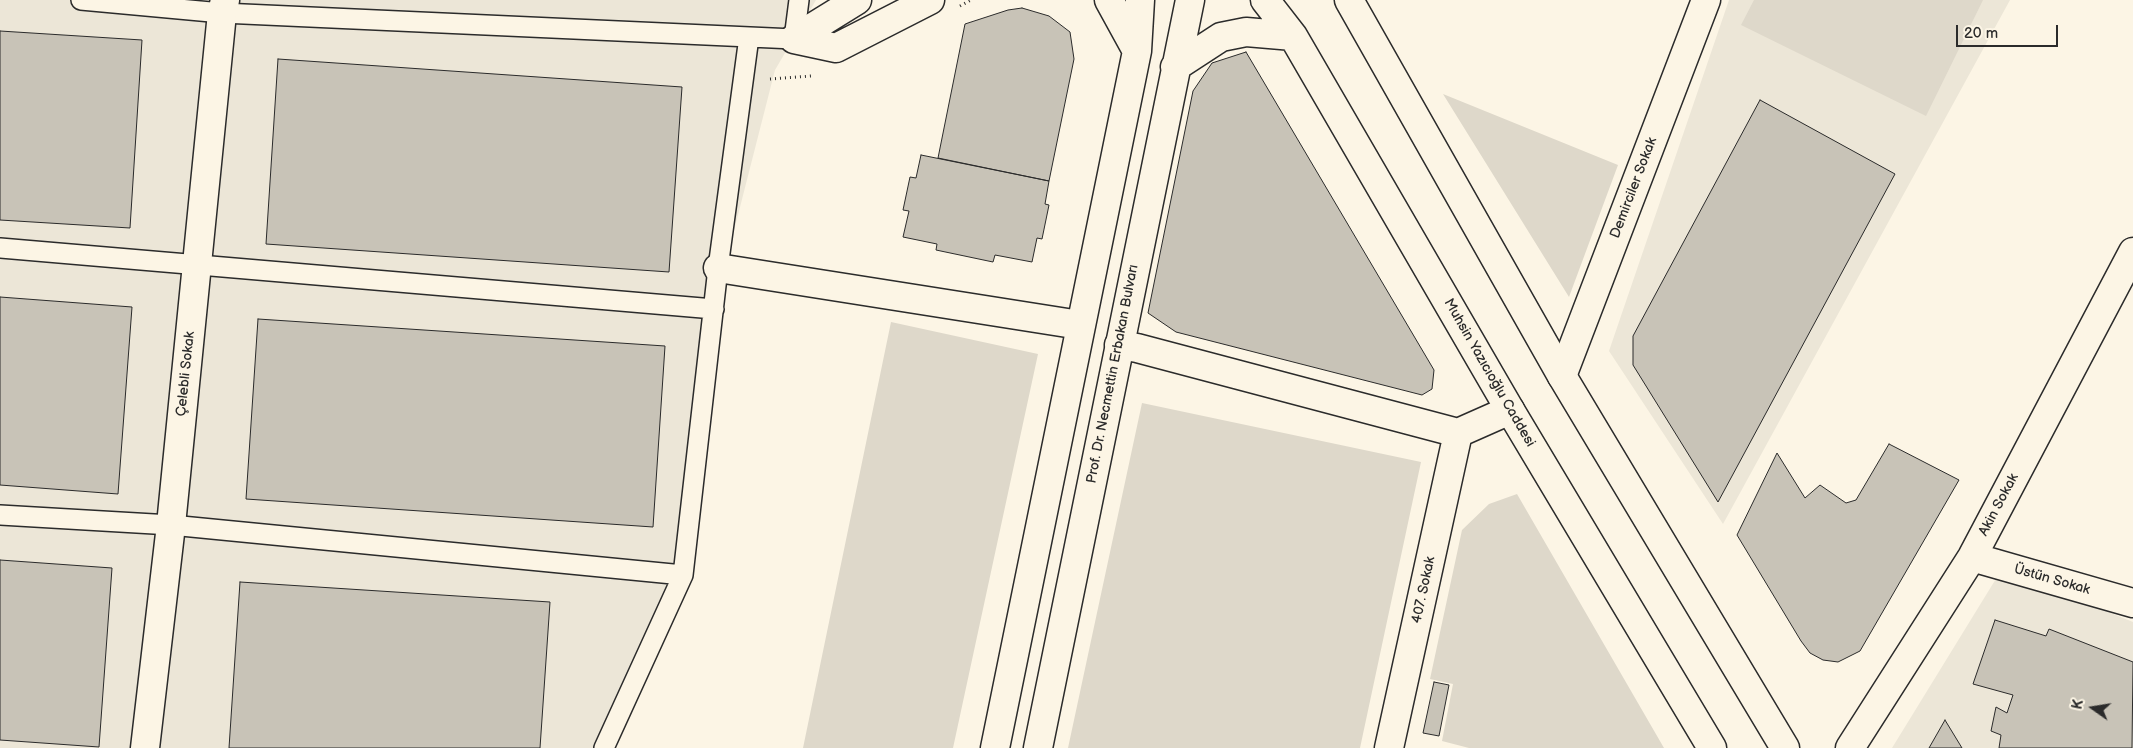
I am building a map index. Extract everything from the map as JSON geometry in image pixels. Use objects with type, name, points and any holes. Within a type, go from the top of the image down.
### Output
[{"type":"main road","points":[[794,39],[857,0]]},
{"type":"main road","points":[[794,39],[836,48],[930,0]]},
{"type":"main road","points":[[1108,0],[1137,51]]},
{"type":"main road","points":[[995,748],[1137,51],[1140,0]]},
{"type":"main road","name":"Prof. Dr. Necmettin Erbakan Bulvarı","points":[[1038,748],[1190,0]]},
{"type":"main road","name":"Muhsin Yazıcıoğlu Caddesi","points":[[1265,0],[1293,36],[1510,410],[1712,748]]},
{"type":"main road","points":[[1349,0],[1562,376],[1785,748]]},
{"type":"main road","name":"Demirciler Sokak","points":[[1562,376],[1706,0]]},
{"type":"main road","name":"Çelebli Sokak","points":[[145,748],[224,6]]},
{"type":"main road","points":[[1175,67],[1221,37],[1246,32],[1293,36]]},
{"type":"main road","name":"Akin Sokak","points":[[1850,748],[1972,557],[2133,252]]},
{"type":"main road","points":[[718,268],[1080,325]]},
{"type":"main road","points":[[1119,345],[1137,348],[1458,432],[1510,410]]},
{"type":"main road","name":"407. Sokak","points":[[1389,748],[1458,432]]},
{"type":"main road","name":"Üstün Sokak","points":[[1972,557],[2133,604]]},
{"type":"lane","points":[[81,0],[224,6],[794,39],[799,0]]},
{"type":"lane","points":[[604,748],[683,575],[718,268],[749,37]]},
{"type":"lane","points":[[0,248],[714,309]]},
{"type":"lane","points":[[0,515],[170,525],[683,575]]},
{"type":"shaded area","points":[[0,0],[816,0],[775,70],[714,309],[683,575],[604,748],[0,748]]},
{"type":"shaded area","points":[[1729,0],[2010,0],[1723,524],[1609,351]]},
{"type":"shaded area","points":[[1754,0],[1983,0],[1926,116],[1741,25]]},
{"type":"shaded area","points":[[1443,94],[1618,165],[1569,297]]},
{"type":"shaded area","points":[[891,322],[1038,354],[953,748],[803,748]]},
{"type":"shaded area","points":[[1142,403],[1421,462],[1360,748],[1068,748]]},
{"type":"shaded area","points":[[1517,494],[1664,748],[1469,748],[1442,741],[1453,684],[1430,679],[1462,530],[1489,504]]},
{"type":"shaded area","points":[[2002,569],[2133,622],[2133,748],[1892,748]]},
{"type":"building","points":[[1022,8],[1049,16],[1070,32],[1074,59],[1049,181],[938,158],[965,24],[1008,10]]},
{"type":"building","points":[[0,31],[142,40],[130,228],[0,220]]},
{"type":"building","points":[[1246,52],[1434,370],[1432,389],[1422,395],[1176,332],[1148,313],[1193,91],[1212,63]]},
{"type":"building","points":[[278,59],[682,87],[669,272],[266,244]]},
{"type":"building","points":[[1760,100],[1895,174],[1718,502],[1633,365],[1633,336]]},
{"type":"building","points":[[921,155],[1049,181],[1045,204],[1049,205],[1042,239],[1037,238],[1032,262],[995,255],[993,262],[936,250],[937,244],[903,237],[909,211],[903,210],[910,177],[916,178]]},
{"type":"building","points":[[0,297],[132,307],[118,494],[0,485]]},
{"type":"building","points":[[258,319],[665,346],[653,527],[246,499]]},
{"type":"building","points":[[1889,444],[1959,480],[1860,651],[1838,662],[1823,660],[1810,653],[1801,641],[1737,535],[1777,453],[1805,498],[1820,485],[1846,503],[1856,500]]},
{"type":"building","points":[[0,560],[112,568],[99,747],[0,740]]},
{"type":"building","points":[[240,582],[550,602],[540,748],[229,748]]},
{"type":"building","points":[[1995,620],[2046,636],[2049,629],[2133,662],[2132,748],[1999,748],[2001,735],[1991,731],[1996,707],[2007,713],[2013,695],[1973,684]]},
{"type":"building","points":[[1434,682],[1449,685],[1439,736],[1423,733]]},
{"type":"building","points":[[1945,720],[1962,748],[1929,748]]}]
